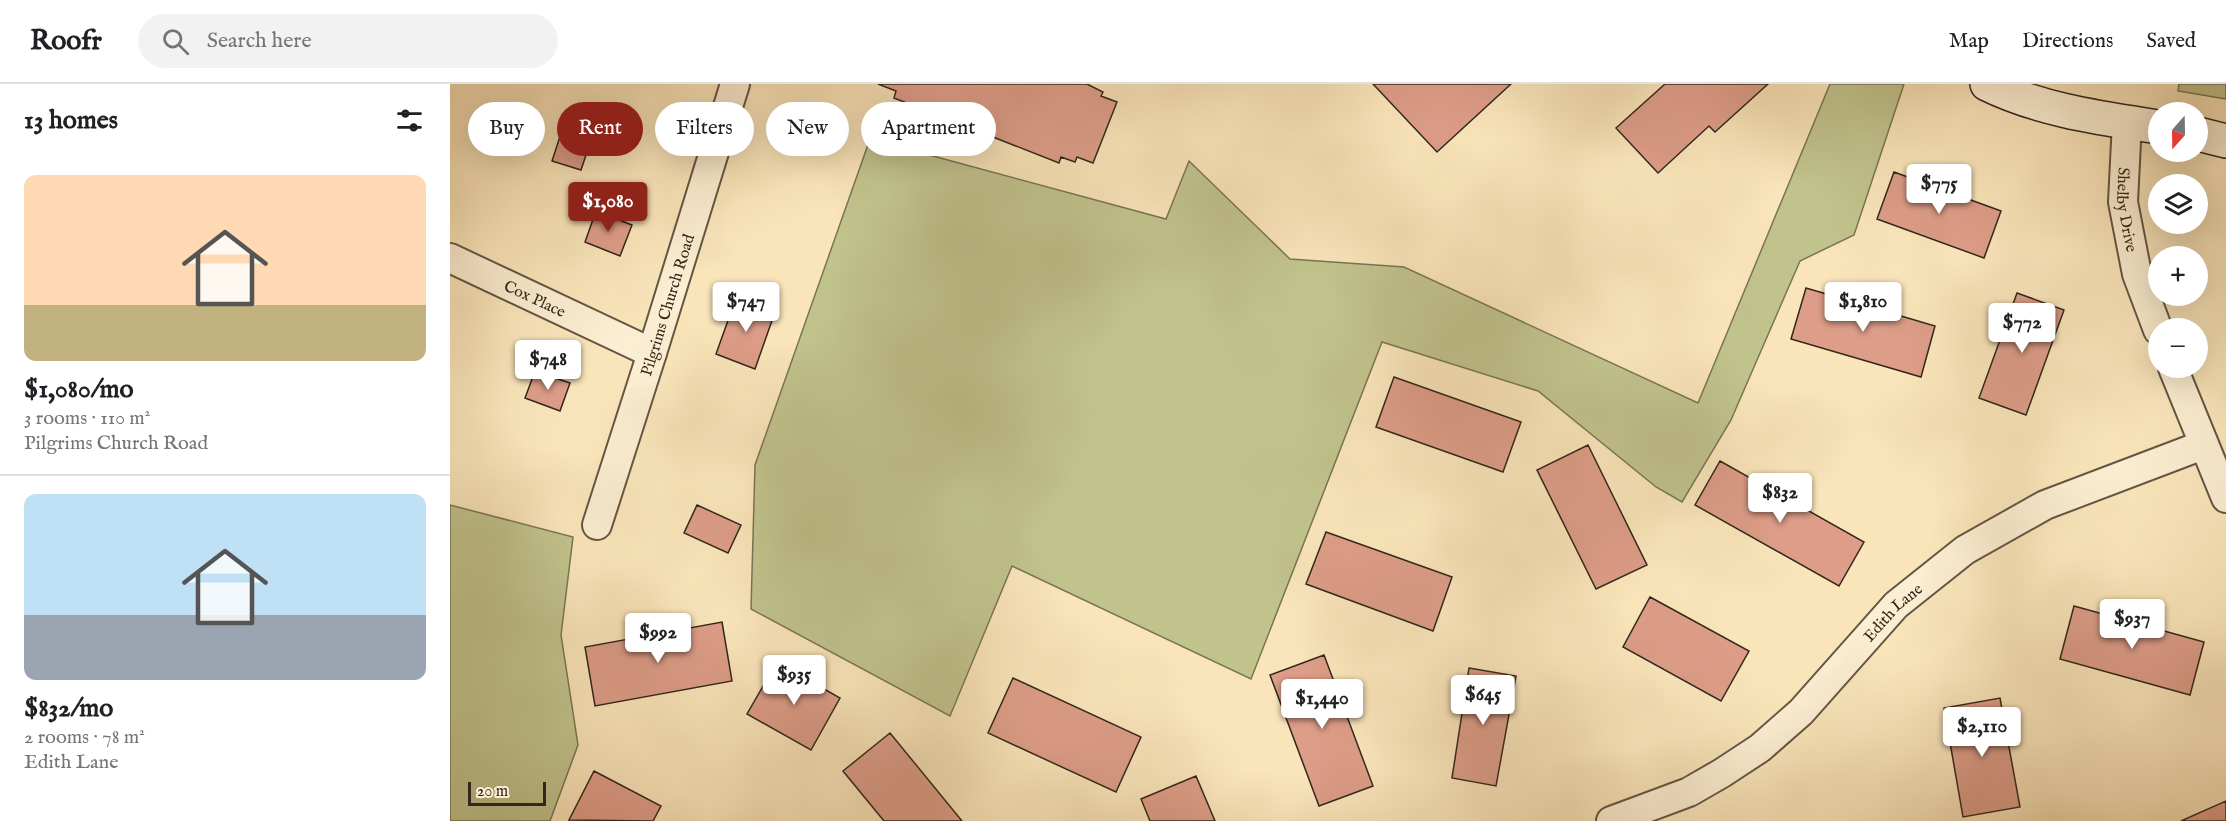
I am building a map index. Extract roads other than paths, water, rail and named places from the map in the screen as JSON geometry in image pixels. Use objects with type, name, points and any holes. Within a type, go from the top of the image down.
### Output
[{"type":"main road","points":[[1987,84],[2033,102],[2071,112],[2143,125]]},
{"type":"main road","points":[[2208,136],[2226,141]]},
{"type":"street","name":"Pilgrims Church Road","points":[[597,525],[735,84]]},
{"type":"street","name":"Shelby Drive","points":[[2143,125],[2123,202],[2137,274],[2154,318]]},
{"type":"street","name":"Cox Place","points":[[450,258],[652,353]]},
{"type":"street","points":[[2177,378],[2226,498]]},
{"type":"street","name":"Edith Lane","points":[[1611,821],[1689,792],[1760,748],[1801,712],[1896,605],[1965,550],[2045,506],[2203,445]]}]
